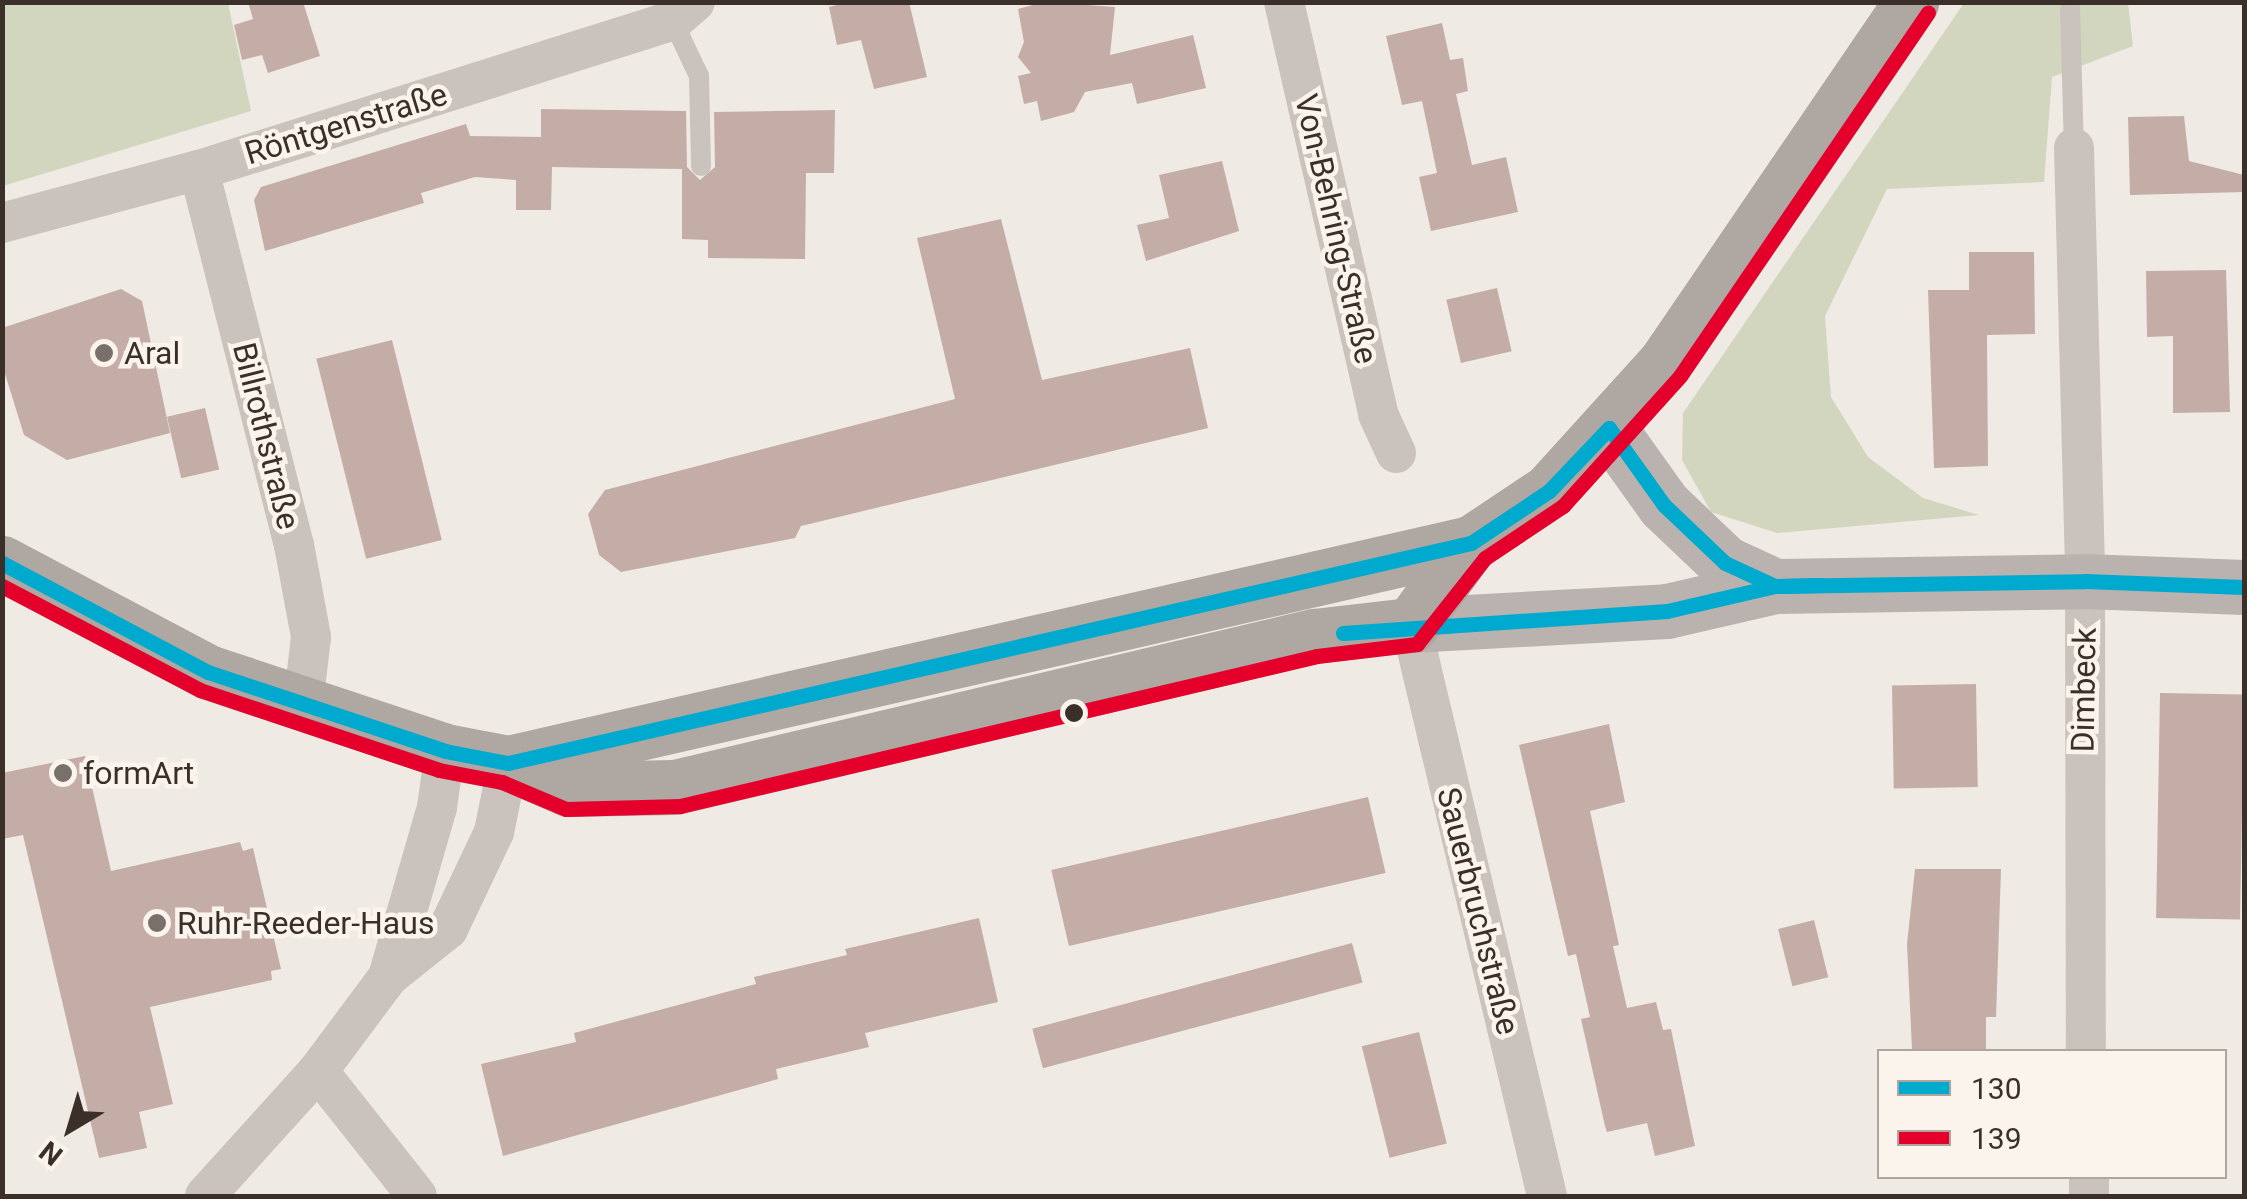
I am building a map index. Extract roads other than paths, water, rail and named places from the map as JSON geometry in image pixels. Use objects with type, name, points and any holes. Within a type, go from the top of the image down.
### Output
[{"type":"main road","points":[[1410,625],[1470,543],[1548,491],[1665,363],[1911,2]]},
{"type":"main road","points":[[1609,428],[1664,505],[1724,564],[1775,586]]},
{"type":"main road","points":[[508,764],[1470,543]]},
{"type":"main road","points":[[2,563],[208,672],[445,751],[508,764],[568,788],[675,787],[1314,636],[1410,625],[1667,611],[1775,586],[2085,581],[2244,587]]},
{"type":"street","name":"Von-Behring-Straße","points":[[1284,2],[1378,414],[1396,453]]},
{"type":"street","name":"Röntgenstraße","points":[[2,223],[199,170],[684,12]]},
{"type":"street","name":"Dimbeck","points":[[2074,148],[2085,581],[2086,1049]]},
{"type":"street","name":"Billrothstraße","points":[[199,170],[294,546],[310,637],[304,705]]},
{"type":"street","name":"Sauerbruchstraße","points":[[1410,625],[1547,1196]]},
{"type":"street","points":[[388,978],[432,826],[445,751]]},
{"type":"street","points":[[205,1196],[318,1071],[388,978],[448,929],[494,832],[508,764]]},
{"type":"street","points":[[318,1071],[417,1196]]},
{"type":"lane","points":[[2070,8],[2074,148]]},
{"type":"lane","points":[[684,12],[700,76],[701,166]]},
{"type":"place","name":"Aral","points":[[104,353]]},
{"type":"place","name":"formArt","points":[[63,773]]},
{"type":"place","name":"Ruhr-Reeder-Haus","points":[[157,923]]}]
